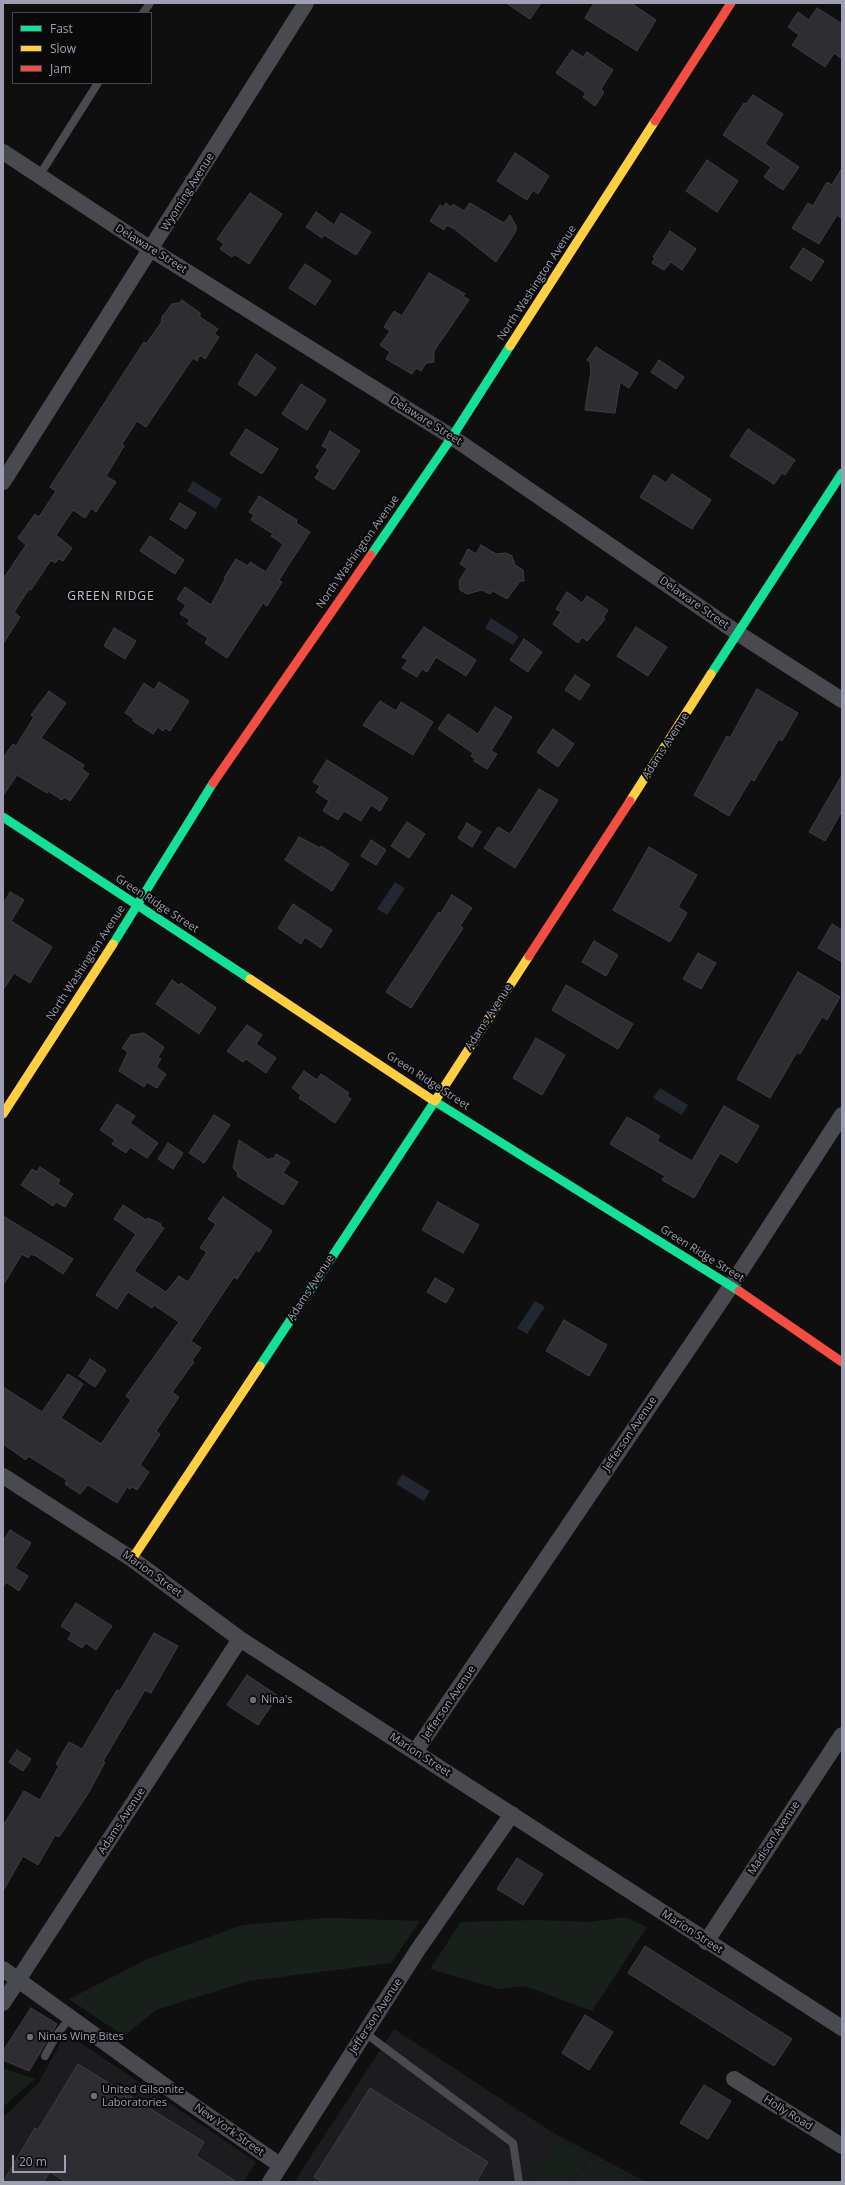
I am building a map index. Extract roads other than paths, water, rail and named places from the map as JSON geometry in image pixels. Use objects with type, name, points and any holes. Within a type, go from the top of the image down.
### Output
[{"type":"street","name":"Wyoming Avenue","points":[[3,482],[152,250],[306,3]]},
{"type":"street","name":"North Washington Avenue","points":[[3,1114],[138,905],[217,777],[452,437],[731,3]]},
{"type":"street","name":"Delaware Street","points":[[3,152],[152,250],[452,437],[739,634],[842,700]]},
{"type":"street","name":"Adams Avenue","points":[[132,1559],[435,1101],[842,473]]},
{"type":"street","name":"Green Ridge Street","points":[[3,817],[435,1101],[731,1286],[842,1362]]},
{"type":"street","name":"Jefferson Avenue","points":[[415,1752],[731,1286],[842,1115]]},
{"type":"street","name":"Marion Street","points":[[3,1476],[132,1559],[240,1639],[512,1814],[706,1942],[842,2028]]},
{"type":"street","name":"Adams Avenue","points":[[3,2003],[240,1639]]},
{"type":"street","name":"Madison Avenue","points":[[706,1942],[842,1735]]},
{"type":"street","name":"Jefferson Avenue","points":[[270,2182],[417,1951],[512,1814]]},
{"type":"street","name":"New York Street","points":[[3,1969],[20,1979],[168,2088],[280,2166]]},
{"type":"street","name":"Holly Road","points":[[734,2079],[842,2146]]},
{"type":"lane","points":[[144,12],[150,3]]},
{"type":"lane","points":[[39,176],[97,84]]},
{"type":"lane","points":[[45,2056],[57,2034],[71,2017]]},
{"type":"lane","points":[[365,2033],[513,2143],[519,2182]]},
{"type":"place","name":"Nina's","points":[[253,1700]]},
{"type":"place","name":"Ninas Wing Bites","points":[[30,2037]]},
{"type":"place","name":"United Gilsonite Laboratories","points":[[94,2096]]},
{"type":"district","name":"GREEN RIDGE","points":[[111,597]]}]
